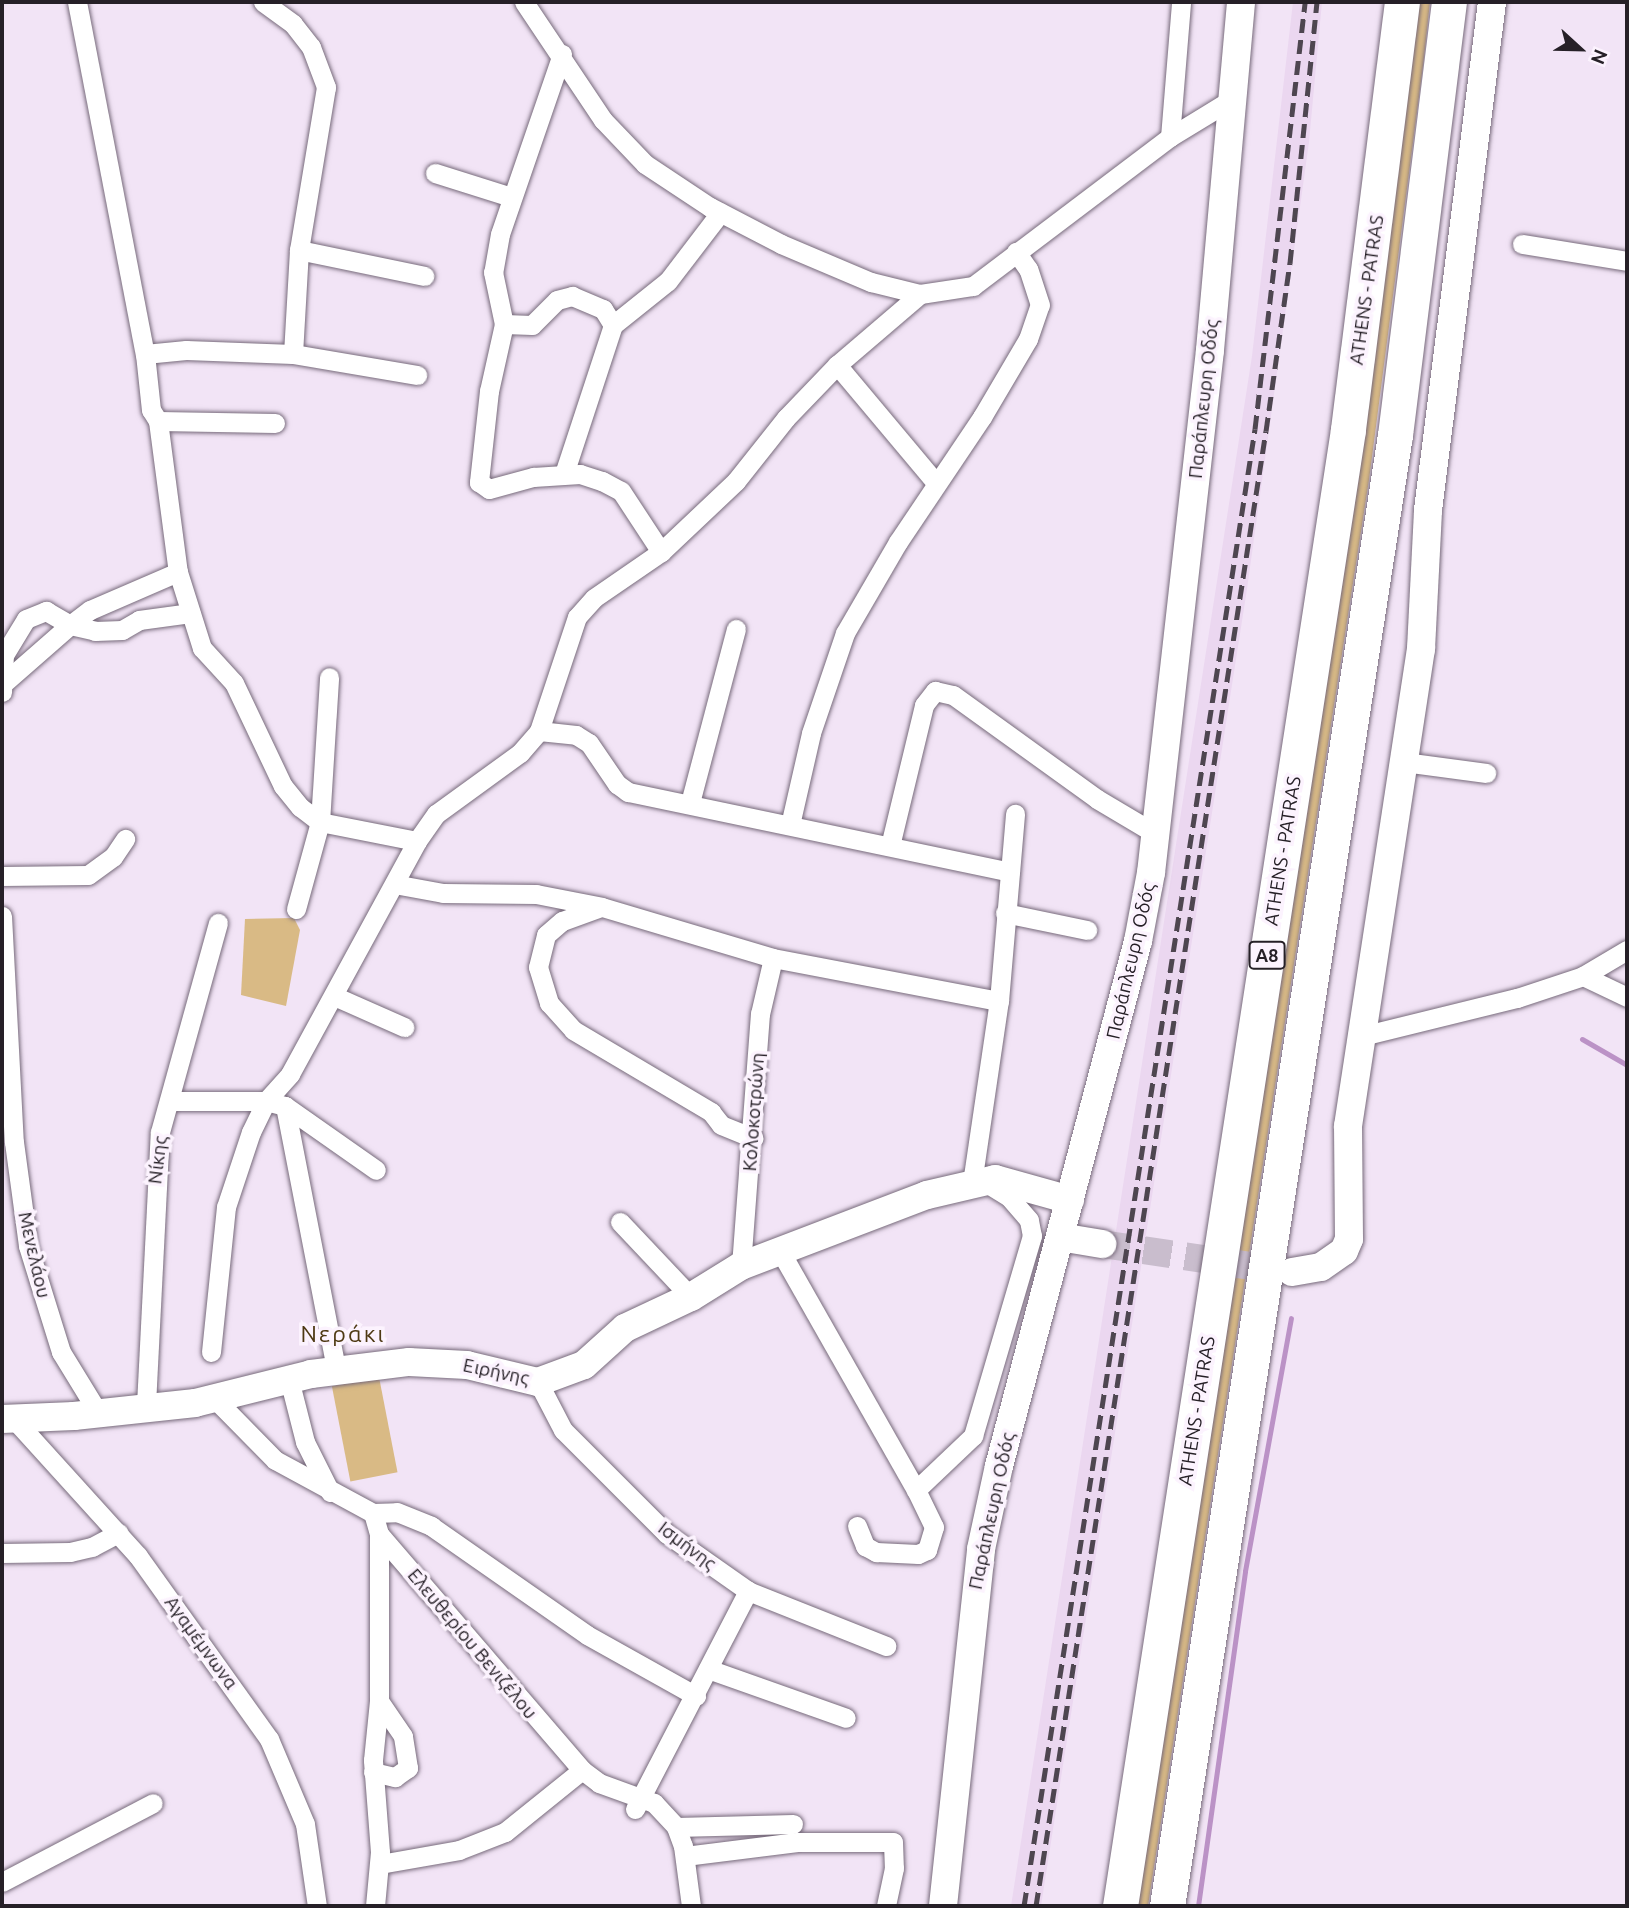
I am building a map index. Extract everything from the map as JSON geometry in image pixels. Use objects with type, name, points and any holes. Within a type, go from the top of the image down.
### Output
[{"type":"highway","name":"ATHENS - PATRAS","points":[[1120,1906],[1349,429],[1402,2]]},
{"type":"highway","name":"Α8","points":[[1167,1906],[1395,435],[1449,2]]},
{"type":"street","points":[[78,2],[145,354],[151,410],[158,421],[178,572],[202,648],[234,683],[278,777],[299,807],[320,822],[417,841]]},
{"type":"street","points":[[263,2],[293,24],[323,71],[326,87],[299,250],[293,355]]},
{"type":"street","points":[[524,2],[623,144],[677,188],[720,213],[871,282],[920,294],[950,293],[973,286],[1170,137],[1234,98]]},
{"type":"street","points":[[1170,137],[1181,2]]},
{"type":"street","name":"Παράπλευρη Οδός","points":[[943,1906],[962,1756],[975,1584],[999,1466],[1138,941],[1156,834],[1234,98],[1241,2]]},
{"type":"street","points":[[1292,1272],[1321,1267],[1344,1251],[1349,1239],[1348,1126],[1425,621],[1432,480],[1492,2]]},
{"type":"street","points":[[562,54],[512,197],[493,272],[504,324],[489,391],[479,482],[489,489],[533,477],[580,474],[621,491],[661,552]]},
{"type":"street","points":[[435,173],[512,197]]},
{"type":"street","points":[[564,474],[613,324],[674,275],[720,213]]},
{"type":"street","points":[[1522,244],[1627,261]]},
{"type":"street","points":[[299,250],[424,275]]},
{"type":"street","points":[[790,825],[831,665],[863,602],[936,483],[982,417],[1036,319],[1040,305],[1035,286],[1016,252]]},
{"type":"street","points":[[211,1352],[226,1207],[236,1170],[276,1104],[417,841],[436,814],[520,753],[539,730],[577,617],[594,598],[661,552],[736,481],[786,418],[837,365],[920,294]]},
{"type":"street","points":[[504,324],[532,325],[557,300],[572,296],[603,309],[613,324]]},
{"type":"street","points":[[145,354],[186,350],[293,355],[417,375]]},
{"type":"street","points":[[837,365],[936,483]]},
{"type":"street","points":[[158,421],[275,424]]},
{"type":"street","points":[[4,687],[69,625],[90,610],[178,572]]},
{"type":"street","points":[[4,687],[4,655],[26,619],[46,611],[69,625],[95,631],[122,630],[139,620],[191,613]]},
{"type":"street","points":[[690,803],[736,629]]},
{"type":"street","points":[[296,909],[320,822],[329,677]]},
{"type":"street","points":[[890,846],[923,705],[935,691],[953,695],[1097,799],[1156,834]]},
{"type":"street","points":[[539,730],[576,735],[589,743],[617,783],[628,792],[1010,872]]},
{"type":"street","points":[[1404,762],[1486,774]]},
{"type":"street","points":[[916,1490],[973,1437],[1032,1236],[1029,1220],[1009,1197],[977,1182],[999,1001],[1015,814]]},
{"type":"street","points":[[2,876],[88,876],[113,857],[125,839]]},
{"type":"street","points":[[394,884],[443,893],[536,894],[602,907],[773,958],[999,1001]]},
{"type":"street","points":[[602,907],[581,912],[546,935],[538,967],[548,1003],[573,1030],[711,1112],[721,1125],[753,1138]]},
{"type":"street","points":[[1005,913],[1087,930]]},
{"type":"street","name":"Μενελάου","points":[[2,916],[14,1142],[28,1247],[61,1352],[99,1414]]},
{"type":"street","name":"Νίκης","points":[[146,1405],[153,1209],[160,1132],[171,1101],[218,923]]},
{"type":"street","points":[[1362,1036],[1492,1006],[1584,976],[1627,950]]},
{"type":"street","name":"Κολοκοτρώνη","points":[[741,1266],[753,1138],[760,1014],[773,958]]},
{"type":"street","points":[[1584,976],[1627,997]]},
{"type":"street","points":[[334,996],[404,1027]]},
{"type":"street","points":[[171,1101],[276,1104],[376,1170]]},
{"type":"street","points":[[276,1104],[336,1369]]},
{"type":"street","name":"Ειρήνης","points":[[7,1419],[99,1414],[146,1405],[216,1399],[336,1369],[442,1362],[538,1382],[584,1366],[625,1328],[691,1297],[741,1266],[779,1249],[977,1182],[1004,1180],[1070,1200]]},
{"type":"street","points":[[620,1222],[691,1297]]},
{"type":"street","points":[[1060,1237],[1102,1244]]},
{"type":"street","points":[[779,1249],[916,1490],[934,1527],[927,1550],[918,1554],[876,1552],[864,1546],[857,1526]]},
{"type":"street","points":[[289,1379],[305,1442],[330,1493]]},
{"type":"street","name":"Ισμήνης","points":[[538,1382],[563,1430],[667,1534],[748,1591],[886,1646]]},
{"type":"street","points":[[216,1399],[275,1460],[330,1493],[373,1513],[397,1512],[431,1525],[587,1635],[696,1696]]},
{"type":"street","name":"Αγαμέμνωνα","points":[[7,1419],[118,1533],[269,1739],[305,1824],[317,1906]]},
{"type":"street","name":"Ελευθερίου Βενιζέλου","points":[[373,1513],[379,1534],[582,1770],[638,1805],[654,1803],[676,1827],[685,1856],[691,1906]]},
{"type":"street","points":[[2,1553],[70,1552],[92,1547],[118,1533]]},
{"type":"street","points":[[375,1906],[380,1864],[373,1772],[379,1702],[379,1534]]},
{"type":"street","points":[[638,1805],[748,1591]]},
{"type":"street","points":[[708,1669],[846,1718]]},
{"type":"street","points":[[373,1772],[395,1777],[408,1768],[403,1736],[379,1702]]},
{"type":"street","points":[[380,1864],[458,1850],[505,1832],[582,1770]]},
{"type":"street","points":[[2,1882],[153,1803]]},
{"type":"street","points":[[676,1827],[793,1824]]},
{"type":"street","points":[[685,1856],[797,1842],[893,1842],[894,1868],[886,1906]]},
{"type":"shaded area","points":[[1293,2],[1322,2],[1309,142],[1247,589],[1041,1906],[1011,1906],[1252,356]]},
{"type":"shaded area","points":[[1420,2],[1430,2],[1369,480],[1148,1906],[1138,1906],[1359,477]]},
{"type":"shaded area","points":[[294,918],[300,930],[286,1006],[241,995],[245,919]]},
{"type":"shaded area","points":[[379,1377],[398,1472],[350,1481],[332,1386]]},
{"type":"waterway","points":[[1582,1039],[1627,1065]]},
{"type":"waterway","points":[[1198,1906],[1245,1571],[1291,1318]]},
{"type":"tunnel","points":[[1102,1244],[1285,1271]]},
{"type":"railway","points":[[1024,1906],[1255,429],[1305,2]]},
{"type":"railway","points":[[1036,1906],[1266,431],[1290,263],[1317,2]]},
{"type":"district","name":"Νεράκι","points":[[343,1334]]}]
